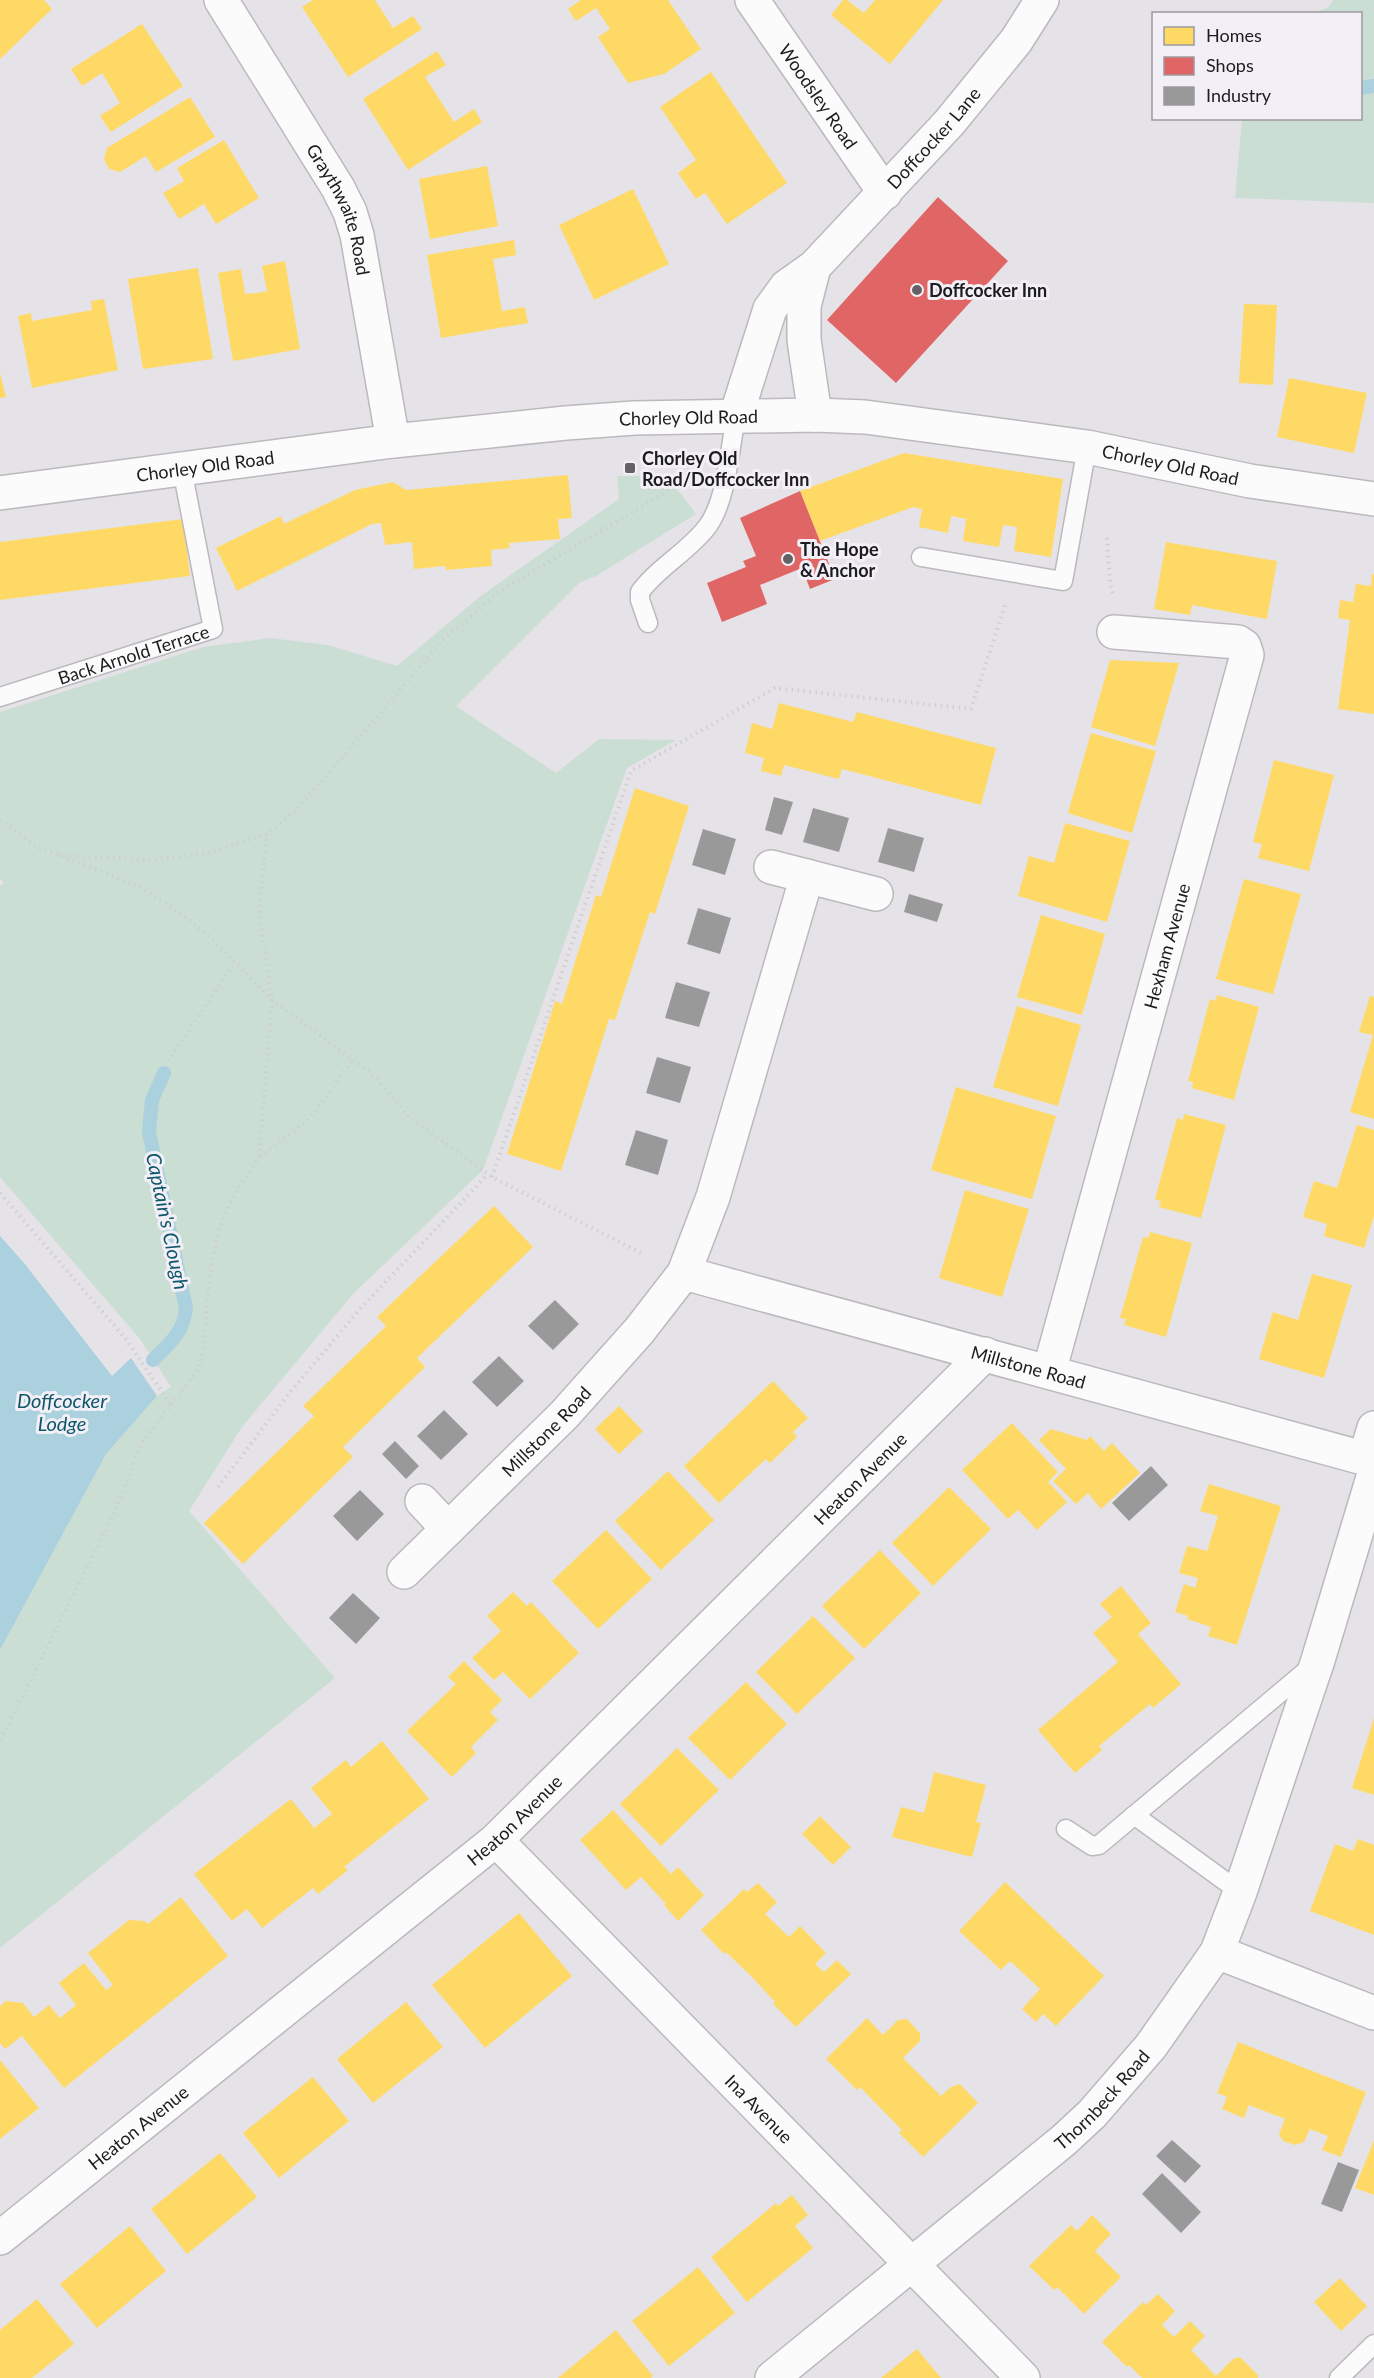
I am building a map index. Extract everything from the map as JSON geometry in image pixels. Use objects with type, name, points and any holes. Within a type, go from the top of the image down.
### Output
[{"type":"street","name":"Graythwaite Road","points":[[221,0],[338,188],[350,212],[357,235],[393,441]]},
{"type":"street","name":"Woodsley Road","points":[[752,0],[885,193]]},
{"type":"street","name":"Doffcocker Lane","points":[[736,416],[770,309],[786,286],[814,267],[949,123],[1017,41],[1042,0]]},
{"type":"street","name":"Doffcocker Lane","points":[[814,267],[804,306],[804,340],[815,415]]},
{"type":"street","name":"Chorley Old Road","points":[[0,493],[393,441],[634,418],[815,415],[865,417],[1087,447],[1250,481],[1374,499]]},
{"type":"street","name":"Hexham Avenue","points":[[1049,1372],[1247,655],[1244,646],[1238,642],[1121,632]]},
{"type":"street","points":[[771,867],[876,894]]},
{"type":"street","name":"Millstone Road","points":[[404,1572],[585,1393],[639,1331],[684,1273],[713,1197],[807,876]]},
{"type":"street","name":"Millstone Road","points":[[684,1273],[1049,1372],[1372,1455]]},
{"type":"street","name":"Heaton Avenue","points":[[0,2238],[496,1840],[985,1354]]},
{"type":"street","name":"Thornbeck Road","points":[[772,2378],[1064,2140],[1092,2114],[1151,2046],[1217,1952],[1240,1892],[1318,1660],[1372,1455]]},
{"type":"street","points":[[422,1501],[448,1529]]},
{"type":"street","name":"Ina Avenue","points":[[496,1840],[1023,2378]]},
{"type":"street","points":[[1217,1952],[1374,2013]]},
{"type":"lane","points":[[648,622],[640,600],[640,592],[706,529],[714,516],[720,500],[736,416]]},
{"type":"lane","points":[[921,557],[1063,580],[1087,447]]},
{"type":"lane","name":"Back Arnold Terrace","points":[[0,697],[213,629],[182,469]]},
{"type":"lane","points":[[1066,1829],[1092,1846],[1099,1845],[1318,1660]]},
{"type":"lane","points":[[1134,1815],[1240,1892]]},
{"type":"lane","points":[[1339,2378],[1374,2344]]},
{"type":"path","points":[[59,855],[151,860],[208,853],[267,834],[297,810],[452,633],[500,591],[661,495],[678,482],[693,465]]},
{"type":"path","points":[[1107,527],[1110,583],[1121,632]]},
{"type":"path","points":[[218,1487],[287,1396],[360,1309],[490,1176],[631,771],[775,688],[971,709],[1005,605],[1016,607]]},
{"type":"path","points":[[0,820],[35,846],[136,885],[182,914],[235,962],[272,1000],[372,1074],[409,1117],[490,1176],[611,1239],[684,1273]]},
{"type":"path","points":[[259,1157],[272,1000],[259,911],[267,834]]},
{"type":"path","points":[[168,1061],[235,962]]},
{"type":"path","points":[[0,1741],[111,1521],[142,1442],[197,1372],[203,1353],[210,1272],[218,1231],[234,1195],[259,1157],[303,1124],[316,1111],[352,1060]]},
{"type":"path","points":[[0,1193],[125,1338],[171,1405]]},
{"type":"green space","points":[[1333,0],[1374,0],[1374,203],[1235,198],[1242,120],[1362,120],[1362,12],[1316,12],[1329,7]]},
{"type":"green space","points":[[617,476],[662,476],[681,494],[696,514],[596,576],[579,583],[456,706],[556,773],[599,739],[676,740],[627,768],[483,1170],[353,1294],[242,1427],[189,1511],[335,1678],[0,1948],[0,1650],[106,1454],[157,1396],[171,1387],[140,1339],[0,1177],[0,886],[4,882],[0,879],[0,712],[203,647],[270,638],[328,645],[397,666],[482,595],[619,499]]},
{"type":"water","name":"Doffcocker Lodge","points":[[0,1236],[24,1263],[112,1376],[131,1358],[157,1396],[106,1454],[0,1650]]},
{"type":"building: Homes","points":[[0,0],[44,0],[52,9],[0,59]]},
{"type":"building: Homes","points":[[313,0],[375,0],[393,28],[413,16],[422,29],[348,77],[302,7]]},
{"type":"building: Homes","points":[[581,0],[668,0],[701,49],[664,74],[628,83],[598,37],[610,29],[596,8],[576,21],[568,9]]},
{"type":"building: Homes","points":[[843,0],[847,0],[864,13],[875,0],[943,0],[890,64],[831,15]]},
{"type":"building: Homes","points":[[142,24],[183,86],[111,132],[100,116],[120,103],[102,73],[82,86],[71,69]]},
{"type":"building: Homes","points":[[437,51],[446,65],[425,77],[454,122],[474,109],[482,122],[408,170],[363,99]]},
{"type":"building: Homes","points":[[711,72],[787,183],[727,224],[705,193],[696,199],[678,173],[696,160],[660,107]]},
{"type":"building: Homes","points":[[190,97],[215,137],[156,172],[146,156],[120,172],[109,169],[104,159],[107,148]]},
{"type":"building: Homes","points":[[224,140],[259,198],[216,224],[204,204],[179,219],[163,193],[184,181],[177,168]]},
{"type":"building: Homes","points":[[487,166],[498,226],[430,239],[419,179]]},
{"type":"building: Homes","points":[[633,189],[669,264],[594,300],[559,225]]},
{"type":"building: Homes","points":[[514,240],[516,255],[493,259],[502,311],[525,307],[528,323],[441,338],[427,255]]},
{"type":"building: Homes","points":[[285,261],[300,349],[233,361],[218,273],[241,269],[245,294],[257,293],[267,291],[262,266]]},
{"type":"building: Homes","points":[[198,268],[213,359],[143,369],[128,279]]},
{"type":"building: Homes","points":[[104,299],[118,370],[32,388],[18,316],[31,313],[32,321],[92,310],[91,301]]},
{"type":"building: Homes","points":[[1244,304],[1277,305],[1273,385],[1239,383]]},
{"type":"building: Homes","points":[[0,373],[6,397],[0,398]]},
{"type":"building: Homes","points":[[1289,378],[1367,393],[1354,453],[1277,437]]},
{"type":"building: Homes","points":[[904,453],[1063,479],[1051,557],[1014,551],[1017,527],[1003,525],[999,547],[963,541],[966,519],[951,516],[948,533],[919,527],[922,509],[913,507],[820,541],[800,491]]},
{"type":"building: Homes","points":[[568,475],[572,518],[558,519],[560,539],[509,543],[510,548],[491,550],[492,566],[446,570],[445,566],[414,569],[412,542],[385,545],[381,523],[372,524],[237,591],[216,548],[281,516],[284,524],[355,490],[393,482],[406,490]]},
{"type":"building: Homes","points":[[183,519],[190,576],[0,600],[0,542]]},
{"type":"building: Homes","points":[[1166,542],[1277,561],[1267,619],[1192,605],[1190,615],[1154,609]]},
{"type":"building: Homes","points":[[1372,574],[1374,574],[1374,714],[1338,709],[1350,620],[1338,618],[1340,600],[1353,602],[1356,584],[1371,586]]},
{"type":"building: Homes","points":[[1110,660],[1179,663],[1155,746],[1091,727]]},
{"type":"building: Homes","points":[[779,703],[853,722],[857,712],[996,748],[981,805],[842,769],[839,779],[784,765],[781,776],[761,771],[764,758],[745,753],[752,723],[772,729]]},
{"type":"building: Homes","points":[[1091,733],[1156,751],[1132,833],[1068,813]]},
{"type":"building: Homes","points":[[1274,760],[1334,775],[1309,871],[1258,858],[1262,844],[1253,842]]},
{"type":"building: Homes","points":[[635,788],[689,806],[655,914],[650,912],[615,1020],[609,1019],[561,1171],[507,1154],[555,1001],[562,1004],[596,895],[601,897]]},
{"type":"building: Homes","points":[[1065,823],[1130,841],[1107,922],[1018,896],[1029,856],[1054,863]]},
{"type":"building: Homes","points":[[1244,879],[1301,894],[1273,994],[1216,979]]},
{"type":"building: Homes","points":[[1041,915],[1105,934],[1082,1015],[1017,997]]},
{"type":"building: Homes","points":[[1217,995],[1259,1007],[1234,1100],[1192,1088],[1193,1082],[1188,1081],[1210,999],[1216,1001]]},
{"type":"building: Homes","points":[[1370,996],[1374,997],[1374,1119],[1350,1112],[1373,1035],[1359,1032]]},
{"type":"building: Homes","points":[[1017,1006],[1081,1025],[1058,1106],[993,1087]]},
{"type":"building: Homes","points":[[956,1087],[1056,1116],[1032,1199],[931,1170]]},
{"type":"building: Homes","points":[[1184,1114],[1226,1125],[1201,1218],[1159,1207],[1161,1201],[1155,1199],[1177,1118],[1183,1120]]},
{"type":"building: Homes","points":[[1357,1125],[1374,1130],[1374,1216],[1364,1248],[1324,1236],[1327,1224],[1303,1217],[1314,1181],[1337,1188]]},
{"type":"building: Homes","points":[[965,1190],[1029,1209],[1002,1297],[939,1278]]},
{"type":"building: Homes","points":[[494,1206],[533,1247],[417,1358],[425,1367],[343,1447],[353,1457],[243,1564],[204,1523],[314,1416],[303,1406],[386,1326],[377,1317]]},
{"type":"building: Homes","points":[[1150,1232],[1192,1243],[1166,1337],[1124,1325],[1126,1319],[1120,1318],[1143,1237],[1148,1238]]},
{"type":"building: Homes","points":[[1312,1274],[1352,1285],[1324,1378],[1259,1359],[1273,1312],[1298,1320]]},
{"type":"building: Homes","points":[[773,1381],[808,1418],[793,1432],[797,1437],[770,1463],[766,1459],[719,1503],[684,1466]]},
{"type":"building: Homes","points":[[619,1406],[643,1431],[619,1454],[595,1429]]},
{"type":"building: Homes","points":[[1012,1423],[1058,1472],[1048,1482],[1067,1502],[1037,1530],[1018,1510],[1008,1519],[962,1470]]},
{"type":"building: Homes","points":[[1051,1429],[1087,1440],[1090,1436],[1104,1451],[1112,1443],[1140,1473],[1101,1509],[1088,1493],[1076,1504],[1053,1481],[1066,1469],[1039,1440]]},
{"type":"building: Homes","points":[[668,1471],[714,1520],[661,1570],[615,1521]]},
{"type":"building: Homes","points":[[1209,1484],[1281,1506],[1237,1645],[1208,1636],[1211,1627],[1187,1619],[1188,1616],[1175,1612],[1184,1584],[1195,1588],[1198,1578],[1179,1573],[1187,1546],[1207,1551],[1218,1516],[1200,1511]]},
{"type":"building: Homes","points":[[949,1487],[991,1529],[933,1586],[892,1543]]},
{"type":"building: Homes","points":[[606,1530],[652,1579],[598,1629],[552,1581]]},
{"type":"building: Homes","points":[[880,1550],[921,1593],[864,1649],[822,1606]]},
{"type":"building: Homes","points":[[1121,1586],[1151,1623],[1138,1634],[1181,1684],[1153,1708],[1150,1704],[1099,1746],[1102,1750],[1075,1773],[1038,1730],[1118,1662],[1093,1633],[1112,1617],[1100,1604]]},
{"type":"building: Homes","points":[[513,1592],[527,1606],[531,1602],[579,1653],[530,1699],[503,1672],[494,1680],[472,1658],[501,1631],[487,1616]]},
{"type":"building: Homes","points":[[813,1616],[855,1658],[797,1714],[756,1672]]},
{"type":"building: Homes","points":[[464,1661],[502,1700],[490,1712],[498,1720],[471,1747],[476,1753],[452,1777],[407,1731],[456,1684],[448,1677]]},
{"type":"building: Homes","points":[[746,1682],[787,1724],[730,1780],[688,1738]]},
{"type":"building: Homes","points":[[1374,1718],[1374,1795],[1352,1788]]},
{"type":"building: Homes","points":[[382,1741],[429,1799],[344,1867],[348,1870],[318,1894],[313,1888],[262,1928],[247,1909],[232,1921],[194,1874],[291,1799],[314,1828],[332,1814],[311,1788],[346,1760],[351,1767]]},
{"type":"building: Homes","points":[[677,1748],[719,1790],[661,1846],[620,1804]]},
{"type":"building: Homes","points":[[934,1772],[986,1785],[976,1822],[981,1823],[972,1857],[892,1837],[901,1807],[924,1813]]},
{"type":"building: Homes","points":[[613,1810],[671,1874],[678,1867],[704,1895],[678,1921],[641,1877],[626,1890],[580,1840]]},
{"type":"building: Homes","points":[[820,1816],[851,1847],[833,1865],[802,1834]]},
{"type":"building: Homes","points":[[1358,1839],[1374,1845],[1374,1935],[1310,1911],[1335,1844],[1353,1851]]},
{"type":"building: Homes","points":[[1005,1882],[1104,1976],[1056,2026],[1043,2014],[1036,2022],[1022,2009],[1040,1989],[1010,1961],[1001,1970],[959,1931]]},
{"type":"building: Homes","points":[[758,1883],[777,1902],[765,1914],[789,1937],[800,1926],[826,1953],[815,1964],[824,1972],[837,1960],[851,1974],[796,2027],[773,2004],[775,2002],[750,1975],[726,1952],[724,1954],[701,1930],[744,1889],[747,1892]]},
{"type":"building: Homes","points":[[181,1897],[228,1956],[64,2088],[22,2036],[5,2049],[0,2043],[0,2006],[6,2001],[23,2003],[34,2017],[49,2005],[60,2018],[76,2005],[59,1983],[84,1963],[106,1990],[113,1985],[88,1953],[129,1920],[145,1921],[148,1924]]},
{"type":"building: Homes","points":[[519,1913],[572,1976],[485,2048],[432,1985]]},
{"type":"building: Homes","points":[[406,2002],[443,2047],[373,2103],[337,2059]]},
{"type":"building: Homes","points":[[867,2018],[883,2035],[898,2020],[907,2019],[920,2033],[920,2041],[903,2058],[941,2096],[951,2087],[960,2084],[978,2103],[923,2157],[899,2133],[902,2130],[860,2087],[857,2090],[826,2059]]},
{"type":"building: Homes","points":[[1238,2042],[1366,2092],[1341,2157],[1322,2150],[1328,2136],[1310,2129],[1304,2142],[1295,2145],[1283,2141],[1279,2134],[1285,2119],[1249,2105],[1244,2118],[1222,2109],[1227,2097],[1217,2093]]},
{"type":"building: Homes","points":[[0,2060],[39,2108],[0,2139]]},
{"type":"building: Homes","points":[[313,2077],[349,2121],[279,2178],[243,2133]]},
{"type":"building: Homes","points":[[1374,2140],[1374,2195],[1355,2188]]},
{"type":"building: Homes","points":[[220,2153],[257,2197],[187,2254],[151,2209]]},
{"type":"building: Homes","points":[[792,2195],[808,2215],[795,2226],[813,2248],[747,2302],[711,2257],[776,2203],[778,2206]]},
{"type":"building: Homes","points":[[1092,2215],[1111,2234],[1095,2251],[1121,2277],[1084,2314],[1057,2287],[1054,2290],[1029,2266],[1071,2225],[1077,2231]]},
{"type":"building: Homes","points":[[130,2226],[166,2271],[97,2328],[60,2284]]},
{"type":"building: Homes","points":[[698,2267],[735,2313],[669,2366],[632,2321]]},
{"type":"building: Homes","points":[[1340,2278],[1367,2306],[1341,2331],[1314,2302]]},
{"type":"building: Homes","points":[[1158,2294],[1175,2311],[1162,2325],[1174,2337],[1190,2321],[1205,2336],[1191,2350],[1216,2376],[1233,2359],[1240,2357],[1258,2375],[1258,2378],[1142,2378],[1129,2365],[1127,2367],[1102,2342],[1143,2302],[1146,2305]]},
{"type":"building: Homes","points":[[37,2299],[74,2344],[32,2378],[0,2378],[0,2330]]},
{"type":"building: Homes","points":[[616,2330],[653,2376],[651,2378],[558,2378]]},
{"type":"building: Homes","points":[[917,2349],[941,2378],[881,2378]]},
{"type":"building: Shops","name":"Doffcocker Inn","points":[[938,197],[1008,261],[896,383],[827,320]]},
{"type":"building: Shops","name":"The Hope & Anchor","points":[[800,491],[835,579],[810,589],[802,568],[760,585],[767,604],[722,622],[707,583],[746,567],[743,561],[756,556],[740,518]]},
{"type":"building: Industry","points":[[774,797],[793,802],[782,835],[765,830]]},
{"type":"building: Industry","points":[[813,808],[849,818],[839,852],[803,842]]},
{"type":"building: Industry","points":[[888,828],[924,838],[914,872],[878,862]]},
{"type":"building: Industry","points":[[703,829],[736,839],[725,875],[692,865]]},
{"type":"building: Industry","points":[[909,894],[943,904],[937,922],[904,912]]},
{"type":"building: Industry","points":[[698,908],[731,918],[720,954],[687,944]]},
{"type":"building: Industry","points":[[676,982],[710,992],[699,1027],[665,1018]]},
{"type":"building: Industry","points":[[657,1057],[691,1067],[680,1103],[646,1093]]},
{"type":"building: Industry","points":[[636,1130],[668,1140],[658,1175],[625,1165]]},
{"type":"building: Industry","points":[[555,1300],[579,1324],[553,1350],[528,1326]]},
{"type":"building: Industry","points":[[499,1356],[524,1381],[497,1407],[472,1382]]},
{"type":"building: Industry","points":[[444,1410],[468,1434],[441,1460],[417,1436]]},
{"type":"building: Industry","points":[[395,1441],[419,1466],[406,1479],[382,1454]]},
{"type":"building: Industry","points":[[1151,1466],[1168,1485],[1129,1521],[1112,1503]]},
{"type":"building: Industry","points":[[360,1490],[384,1514],[357,1541],[333,1516]]},
{"type":"building: Industry","points":[[353,1593],[380,1618],[356,1644],[329,1618]]},
{"type":"building: Industry","points":[[1172,2140],[1201,2166],[1185,2183],[1156,2156]]},
{"type":"building: Industry","points":[[1338,2162],[1359,2170],[1342,2212],[1321,2204]]},
{"type":"building: Industry","points":[[1162,2173],[1201,2212],[1181,2233],[1142,2194]]},
{"type":"waterway","name":"Captain's Clough","points":[[1362,88],[1374,86]]},
{"type":"waterway","name":"Captain's Clough","points":[[153,1360],[179,1331],[186,1308],[149,1132],[152,1100],[164,1073]]},
{"type":"place","name":"Doffcocker Inn","points":[[917,290]]},
{"type":"place","name":"Chorley Old Road/Doffcocker Inn","points":[[630,468]]},
{"type":"place","name":"The Hope & Anchor","points":[[788,559]]}]
